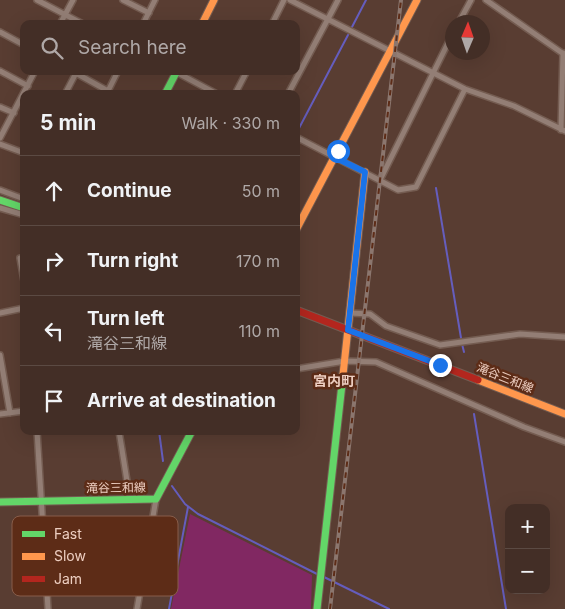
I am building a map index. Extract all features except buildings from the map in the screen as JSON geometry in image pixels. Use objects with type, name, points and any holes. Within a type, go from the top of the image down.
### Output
[{"type":"street","points":[[37,0],[76,20]]},
{"type":"street","points":[[62,20],[72,0]]},
{"type":"street","points":[[123,0],[149,12]]},
{"type":"street","points":[[145,20],[155,0]]},
{"type":"street","points":[[204,20],[214,0]]},
{"type":"street","points":[[274,20],[284,0]]},
{"type":"street","points":[[290,0],[465,90],[514,106],[563,130],[564,54],[486,0]]},
{"type":"street","points":[[300,72],[338,0]]},
{"type":"street","points":[[300,222],[417,0]]},
{"type":"street","points":[[463,15],[471,0]]},
{"type":"street","points":[[0,32],[20,43]]},
{"type":"street","points":[[380,180],[445,48]]},
{"type":"street","points":[[0,72],[28,86]]},
{"type":"street","points":[[26,90],[33,75]]},
{"type":"street","points":[[67,90],[73,75]]},
{"type":"street","points":[[79,75],[105,90]]},
{"type":"street","points":[[109,90],[116,75]]},
{"type":"street","points":[[167,90],[174,75]]},
{"type":"street","points":[[181,75],[209,90]]},
{"type":"street","points":[[237,90],[245,75]]},
{"type":"street","points":[[290,90],[298,75]]},
{"type":"street","points":[[300,139],[398,190],[416,187],[465,90]]},
{"type":"street","points":[[0,138],[20,101]]},
{"type":"street","points":[[0,107],[14,113]]},
{"type":"street","points":[[0,144],[20,152]]},
{"type":"street","points":[[317,609],[365,172]]},
{"type":"street","points":[[0,190],[20,198]]},
{"type":"street","points":[[0,200],[20,207]]},
{"type":"street","points":[[0,208],[20,214]]},
{"type":"street","points":[[0,313],[20,309]]},
{"type":"street","name":"滝谷三和線","points":[[300,312],[565,414]]},
{"type":"street","points":[[350,313],[370,314],[386,326],[440,345],[520,334],[565,336]]},
{"type":"street","points":[[0,355],[10,413]]},
{"type":"street","points":[[300,368],[345,361],[376,362],[524,427],[565,442]]},
{"type":"street","points":[[0,414],[20,412]]},
{"type":"street","points":[[37,435],[43,516]]},
{"type":"street","points":[[120,435],[127,481]]},
{"type":"street","name":"滝谷三和線","points":[[0,502],[156,499],[190,435]]},
{"type":"street","points":[[153,516],[156,499]]},
{"type":"street","points":[[47,596],[48,609]]},
{"type":"street","points":[[137,609],[139,596]]},
{"type":"shaded area","points":[[190,514],[312,575],[311,609],[171,609],[174,596],[178,596],[178,574]]},
{"type":"waterway","points":[[352,27],[366,0]]},
{"type":"waterway","points":[[300,126],[348,35]]},
{"type":"waterway","points":[[436,188],[461,338]]},
{"type":"waterway","points":[[462,344],[464,352]]},
{"type":"waterway","points":[[474,414],[506,609]]},
{"type":"waterway","points":[[160,435],[163,461]]},
{"type":"waterway","points":[[172,486],[185,504],[198,514],[319,575]]},
{"type":"waterway","points":[[178,561],[188,507]]},
{"type":"waterway","points":[[324,577],[389,609]]},
{"type":"waterway","points":[[169,609],[171,596]]},
{"type":"railway","points":[[330,609],[401,0]]},
{"type":"traffic: fast","points":[[167,90],[175,75]]},
{"type":"traffic: fast","points":[[0,200],[20,207]]},
{"type":"traffic: fast","points":[[317,609],[342,384]]},
{"type":"traffic: fast","points":[[0,502],[156,499],[190,435]]},
{"type":"traffic: slow","points":[[204,20],[214,0]]},
{"type":"traffic: slow","points":[[300,222],[417,0]]},
{"type":"traffic: slow","points":[[342,384],[365,172]]},
{"type":"traffic: slow","points":[[478,380],[565,414]]},
{"type":"traffic: jam","points":[[300,312],[478,380]]},
{"type":"district","name":"宮内町","points":[[334,381]]},
{"type":"route","points":[[338,151],[334,157],[365,172],[348,330],[440,365]]}]
